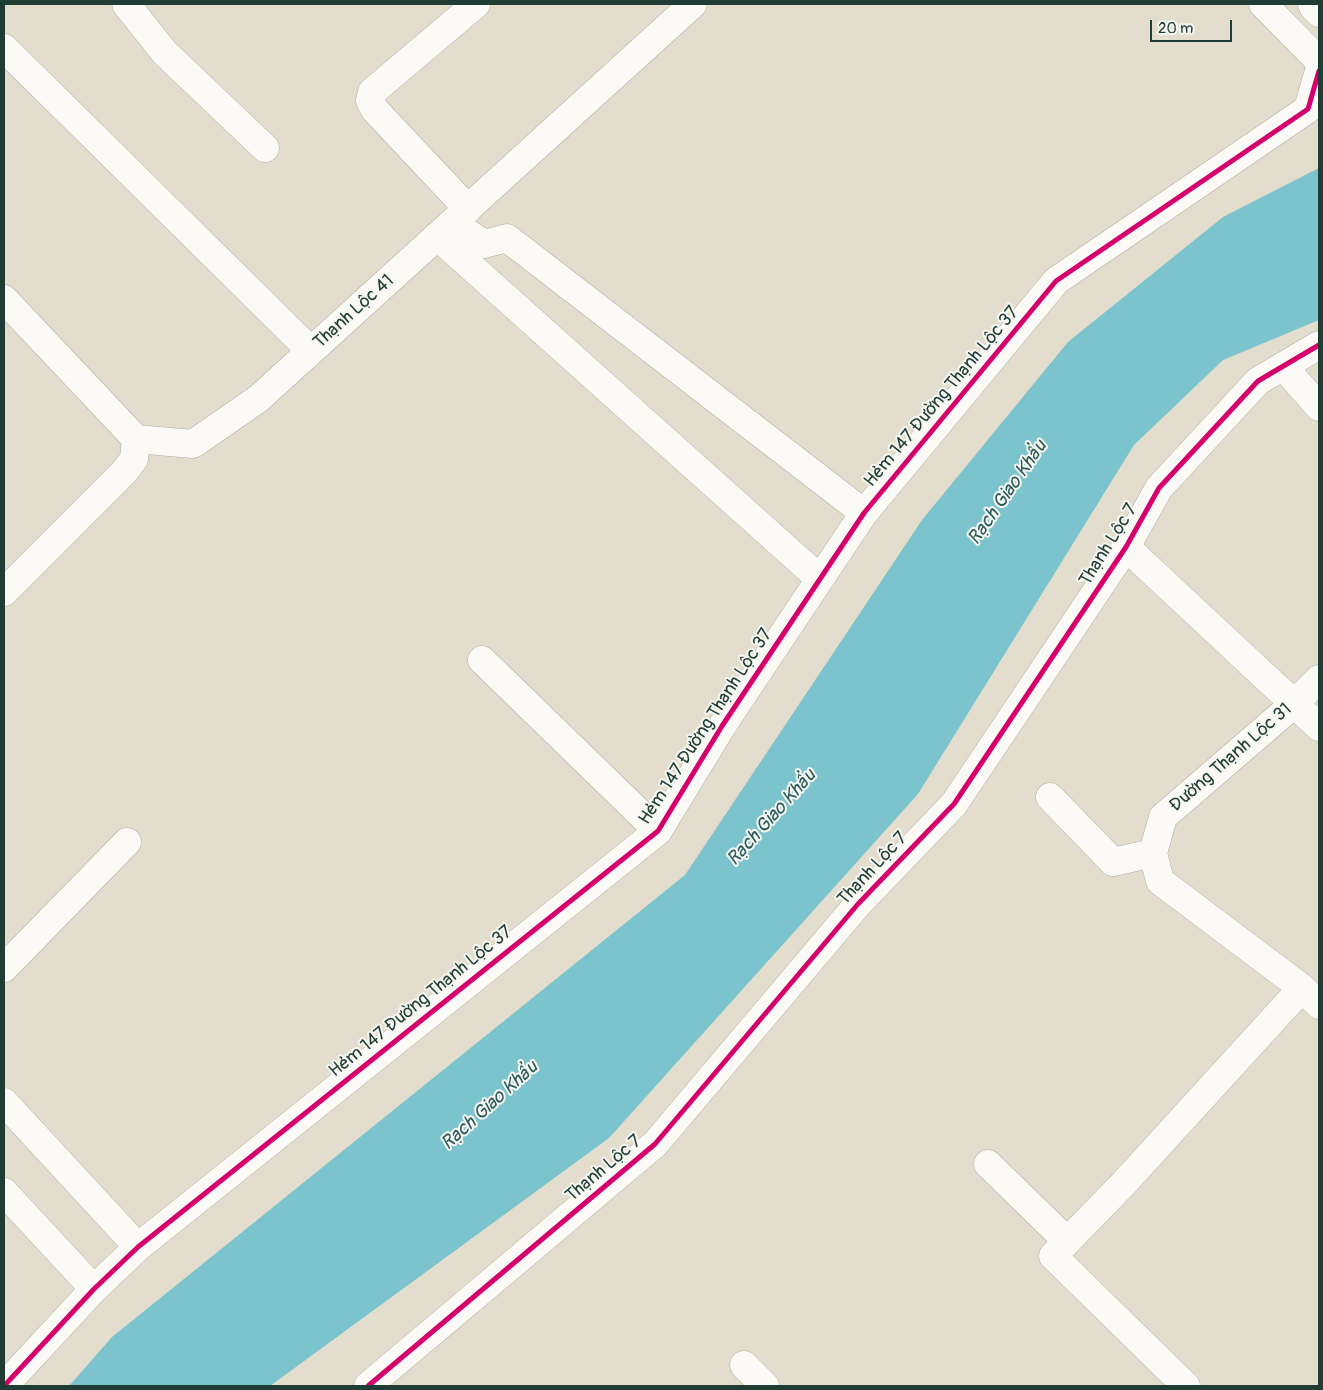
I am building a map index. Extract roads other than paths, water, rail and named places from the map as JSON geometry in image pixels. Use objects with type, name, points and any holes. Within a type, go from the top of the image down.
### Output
[{"type":"street","points":[[126,4],[165,53],[266,148]]},
{"type":"street","points":[[476,4],[372,92],[370,101],[375,110],[453,222],[820,580]]},
{"type":"street","points":[[1263,4],[1319,61]]},
{"type":"street","points":[[1312,4],[1319,13]]},
{"type":"street","name":"Thạnh Lộc 41","points":[[136,439],[194,444],[258,399],[453,222],[680,8]]},
{"type":"street","points":[[4,48],[311,351]]},
{"type":"street","name":"Hẻm 147 Đường Thạnh Lộc 37","points":[[4,1386],[94,1289],[138,1247],[658,831],[722,726],[864,513],[1056,281],[1308,109],[1319,70]]},
{"type":"street","points":[[453,222],[484,244],[507,238],[864,513]]},
{"type":"street","points":[[4,300],[136,439],[134,459],[125,471],[4,592]]},
{"type":"street","name":"Thạnh Lộc 7","points":[[368,1386],[655,1144],[858,904],[954,804],[1126,547],[1159,488],[1258,381],[1319,345]]},
{"type":"street","points":[[1283,366],[1319,407]]},
{"type":"street","points":[[1126,547],[1319,727]]},
{"type":"street","points":[[482,660],[658,831]]},
{"type":"street","name":"Đường Thạnh Lộc 31","points":[[1152,853],[1163,817],[1294,704],[1319,679]]},
{"type":"street","points":[[1050,796],[1113,862],[1152,853],[1160,881],[1311,997],[1053,1256],[1186,1386]]},
{"type":"street","points":[[4,968],[126,842]]},
{"type":"street","points":[[4,1102],[138,1247]]},
{"type":"street","points":[[988,1164],[1067,1242]]},
{"type":"street","points":[[4,1192],[94,1289]]},
{"type":"street","points":[[744,1366],[765,1386]]},
{"type":"water","name":"Rạch Giao Khẩu","points":[[1319,168],[1319,320],[1223,360],[1134,445],[918,794],[609,1138],[270,1386],[69,1386],[112,1337],[685,875],[922,520],[1068,342],[1223,217]]}]
